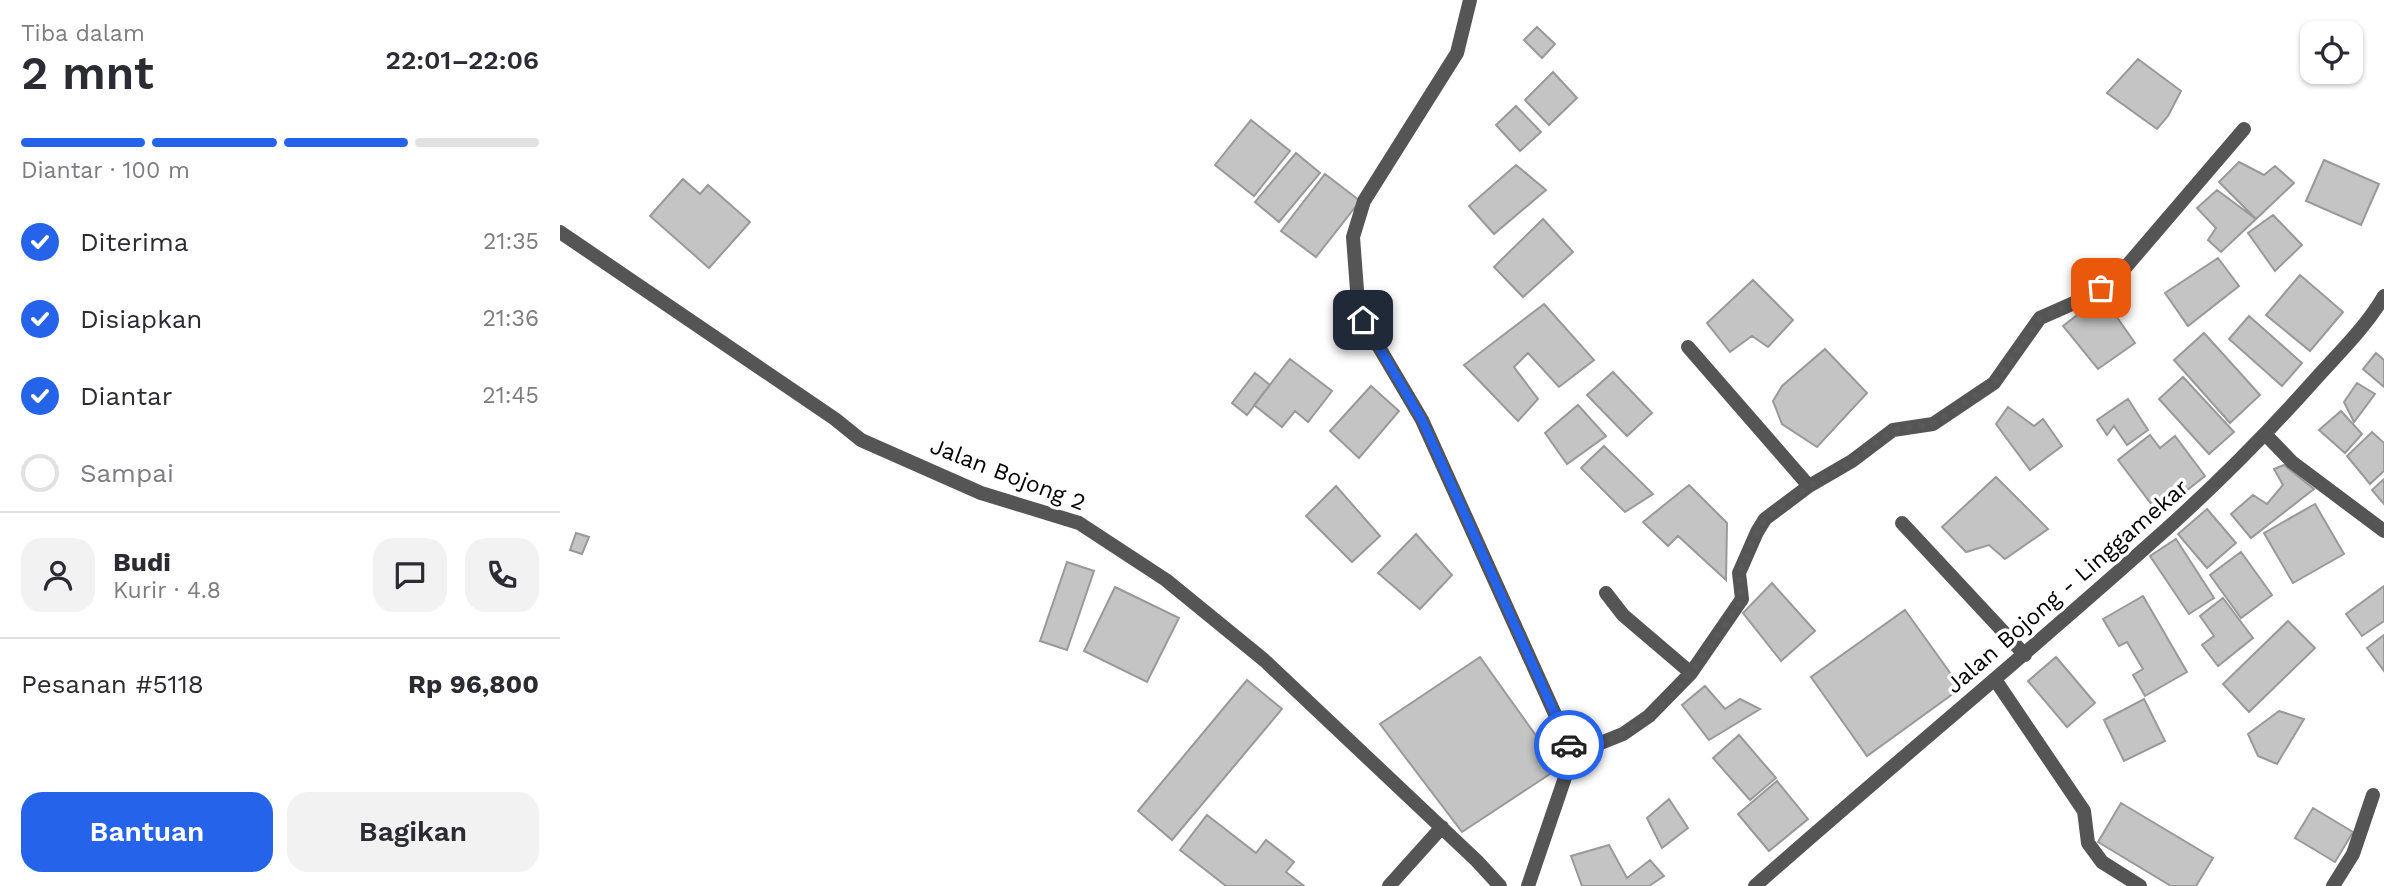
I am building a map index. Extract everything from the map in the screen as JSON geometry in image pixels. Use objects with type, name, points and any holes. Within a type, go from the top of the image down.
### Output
[{"type":"street","points":[[1470,0],[1457,53],[1364,201],[1353,237],[1357,290],[1363,320],[1422,420],[1573,754],[1528,886]]},
{"type":"street","points":[[1573,754],[1623,734],[1648,716],[1691,673],[1742,599],[1739,573],[1765,519],[1893,430],[1933,424],[1994,383],[2040,318],[2083,299],[2119,275],[2244,129]]},
{"type":"street","name":"Jalan Bojong 2","points":[[560,232],[835,419],[861,440],[981,492],[1079,523],[1166,580],[1264,660],[1442,827],[1500,886]]},
{"type":"street","name":"Jalan Bojong - Linggamekar","points":[[1755,886],[1868,786],[1996,681],[2202,498],[2266,435],[2364,324],[2384,296]]},
{"type":"street","points":[[1688,347],[1809,486]]},
{"type":"street","points":[[2266,435],[2291,462],[2384,531]]},
{"type":"street","points":[[1902,523],[2025,655]]},
{"type":"street","points":[[1606,593],[1623,615],[1691,673]]},
{"type":"street","points":[[1996,681],[2084,811],[2088,843],[2102,862],[2140,886]]},
{"type":"street","points":[[2333,886],[2353,854],[2373,795]]},
{"type":"street","points":[[1389,886],[1442,827]]},
{"type":"building","points":[[1537,27],[1555,44],[1542,58],[1524,40]]},
{"type":"building","points":[[2138,59],[2181,91],[2168,116],[2157,129],[2107,93]]},
{"type":"building","points":[[1553,72],[1577,98],[1549,125],[1525,100]]},
{"type":"building","points":[[1516,106],[1541,132],[1520,151],[1496,125]]},
{"type":"building","points":[[1251,120],[1290,151],[1254,196],[1215,165]]},
{"type":"building","points":[[1296,153],[1320,173],[1279,222],[1255,202]]},
{"type":"building","points":[[2324,160],[2379,184],[2361,225],[2306,201]]},
{"type":"building","points":[[2239,162],[2264,175],[2275,166],[2294,183],[2256,219],[2219,182]]},
{"type":"building","points":[[1516,165],[1546,190],[1494,234],[1469,206]]},
{"type":"building","points":[[1325,174],[1360,201],[1316,257],[1281,231]]},
{"type":"building","points":[[683,179],[700,194],[708,185],[750,222],[709,268],[650,216]]},
{"type":"building","points":[[2217,190],[2256,219],[2221,252],[2208,240],[2216,228],[2197,208]]},
{"type":"building","points":[[2273,215],[2302,245],[2275,271],[2248,233]]},
{"type":"building","points":[[1543,219],[1573,252],[1523,297],[1494,267]]},
{"type":"building","points":[[2218,258],[2239,286],[2188,326],[2165,293]]},
{"type":"building","points":[[2300,275],[2343,312],[2310,351],[2266,315]]},
{"type":"building","points":[[1753,280],[1793,320],[1768,347],[1752,336],[1730,352],[1707,323]]},
{"type":"building","points":[[2102,296],[2135,343],[2098,369],[2063,326]]},
{"type":"building","points":[[1544,304],[1594,360],[1559,387],[1528,353],[1514,367],[1538,399],[1518,421],[1464,365]]},
{"type":"building","points":[[2249,316],[2302,363],[2282,386],[2229,339]]},
{"type":"building","points":[[2204,333],[2260,395],[2230,423],[2174,360]]},
{"type":"building","points":[[1825,349],[1867,393],[1817,447],[1782,424],[1773,401],[1782,386]]},
{"type":"building","points":[[2376,353],[2384,360],[2384,387],[2363,369]]},
{"type":"building","points":[[1290,359],[1332,391],[1308,422],[1295,411],[1282,427],[1254,405]]},
{"type":"building","points":[[1613,372],[1652,413],[1627,436],[1587,395]]},
{"type":"building","points":[[1255,373],[1270,385],[1247,415],[1232,403]]},
{"type":"building","points":[[2183,377],[2234,432],[2209,454],[2159,399]]},
{"type":"building","points":[[2357,383],[2375,394],[2354,422],[2344,402]]},
{"type":"building","points":[[1371,386],[1399,411],[1359,458],[1330,431]]},
{"type":"building","points":[[2128,399],[2148,430],[2127,445],[2114,426],[2107,435],[2097,420]]},
{"type":"building","points":[[1578,405],[1606,436],[1567,464],[1545,433]]},
{"type":"building","points":[[2008,407],[2034,426],[2043,419],[2062,446],[2030,470],[1996,424]]},
{"type":"building","points":[[2341,411],[2362,434],[2345,453],[2319,430]]},
{"type":"building","points":[[2372,432],[2384,443],[2384,471],[2370,484],[2347,456]]},
{"type":"building","points":[[2150,435],[2160,448],[2175,436],[2205,476],[2158,513],[2118,460]]},
{"type":"building","points":[[1604,446],[1653,494],[1625,512],[1581,468]]},
{"type":"building","points":[[2284,465],[2314,489],[2251,538],[2231,514],[2253,495],[2267,504],[2283,485],[2274,469]]},
{"type":"building","points":[[1996,477],[2048,529],[2005,559],[1989,545],[1966,552],[1942,527]]},
{"type":"building","points":[[2384,479],[2384,504],[2372,490]]},
{"type":"building","points":[[1689,485],[1727,523],[1726,580],[1678,536],[1668,546],[1643,522]]},
{"type":"building","points":[[1336,486],[1380,536],[1352,562],[1306,516]]},
{"type":"building","points":[[2315,504],[2344,554],[2293,583],[2264,533]]},
{"type":"building","points":[[2207,509],[2236,543],[2207,568],[2178,534]]},
{"type":"building","points":[[576,533],[589,537],[582,554],[570,550]]},
{"type":"building","points":[[1416,534],[1452,575],[1420,609],[1378,573]]},
{"type":"building","points":[[2176,539],[2214,598],[2189,614],[2150,556]]},
{"type":"building","points":[[2241,552],[2272,595],[2241,618],[2210,575]]},
{"type":"building","points":[[1067,562],[1094,571],[1067,650],[1040,641]]},
{"type":"building","points":[[1772,583],[1815,631],[1781,661],[1743,613]]},
{"type":"building","points":[[2384,586],[2384,621],[2362,636],[2346,614]]},
{"type":"building","points":[[1115,587],[1179,618],[1147,682],[1084,651]]},
{"type":"building","points":[[2143,596],[2187,672],[2145,696],[2133,675],[2143,669],[2127,642],[2119,646],[2103,619]]},
{"type":"building","points":[[2223,598],[2253,638],[2218,666],[2202,645],[2214,636],[2200,616]]},
{"type":"building","points":[[1905,610],[1961,688],[1867,756],[1811,677]]},
{"type":"building","points":[[2288,621],[2315,648],[2249,712],[2223,684]]},
{"type":"building","points":[[2384,635],[2384,671],[2367,648]]},
{"type":"building","points":[[1480,657],[1559,768],[1462,832],[1380,724]]},
{"type":"building","points":[[2056,657],[2095,703],[2067,727],[2028,681]]},
{"type":"building","points":[[1247,680],[1282,709],[1172,840],[1138,811]]},
{"type":"building","points":[[1705,686],[1725,709],[1740,699],[1760,709],[1709,740],[1682,705]]},
{"type":"building","points":[[2144,699],[2165,741],[2124,761],[2104,720]]},
{"type":"building","points":[[2279,711],[2304,719],[2277,764],[2258,756],[2248,734]]},
{"type":"building","points":[[1739,735],[1776,778],[1750,800],[1713,758]]},
{"type":"building","points":[[1777,781],[1808,819],[1769,851],[1738,814]]},
{"type":"building","points":[[1669,799],[1688,828],[1662,848],[1647,818]]},
{"type":"building","points":[[2121,803],[2213,858],[2196,886],[2171,886],[2098,842]]},
{"type":"building","points":[[2313,808],[2353,832],[2335,862],[2295,838]]},
{"type":"building","points":[[1207,815],[1256,853],[1266,840],[1294,862],[1286,872],[1304,886],[1226,886],[1180,850]]},
{"type":"building","points":[[1609,845],[1627,878],[1650,860],[1664,876],[1649,886],[1582,886],[1571,856]]},
{"type":"way so far","points":[[1569,745],[1573,754],[1623,734],[1648,716],[1691,673],[1742,599],[1739,573],[1765,519],[1893,430],[1933,424],[1994,383],[2040,318],[2101,288]]},
{"type":"route","points":[[1363,320],[1422,420],[1569,745]]}]
